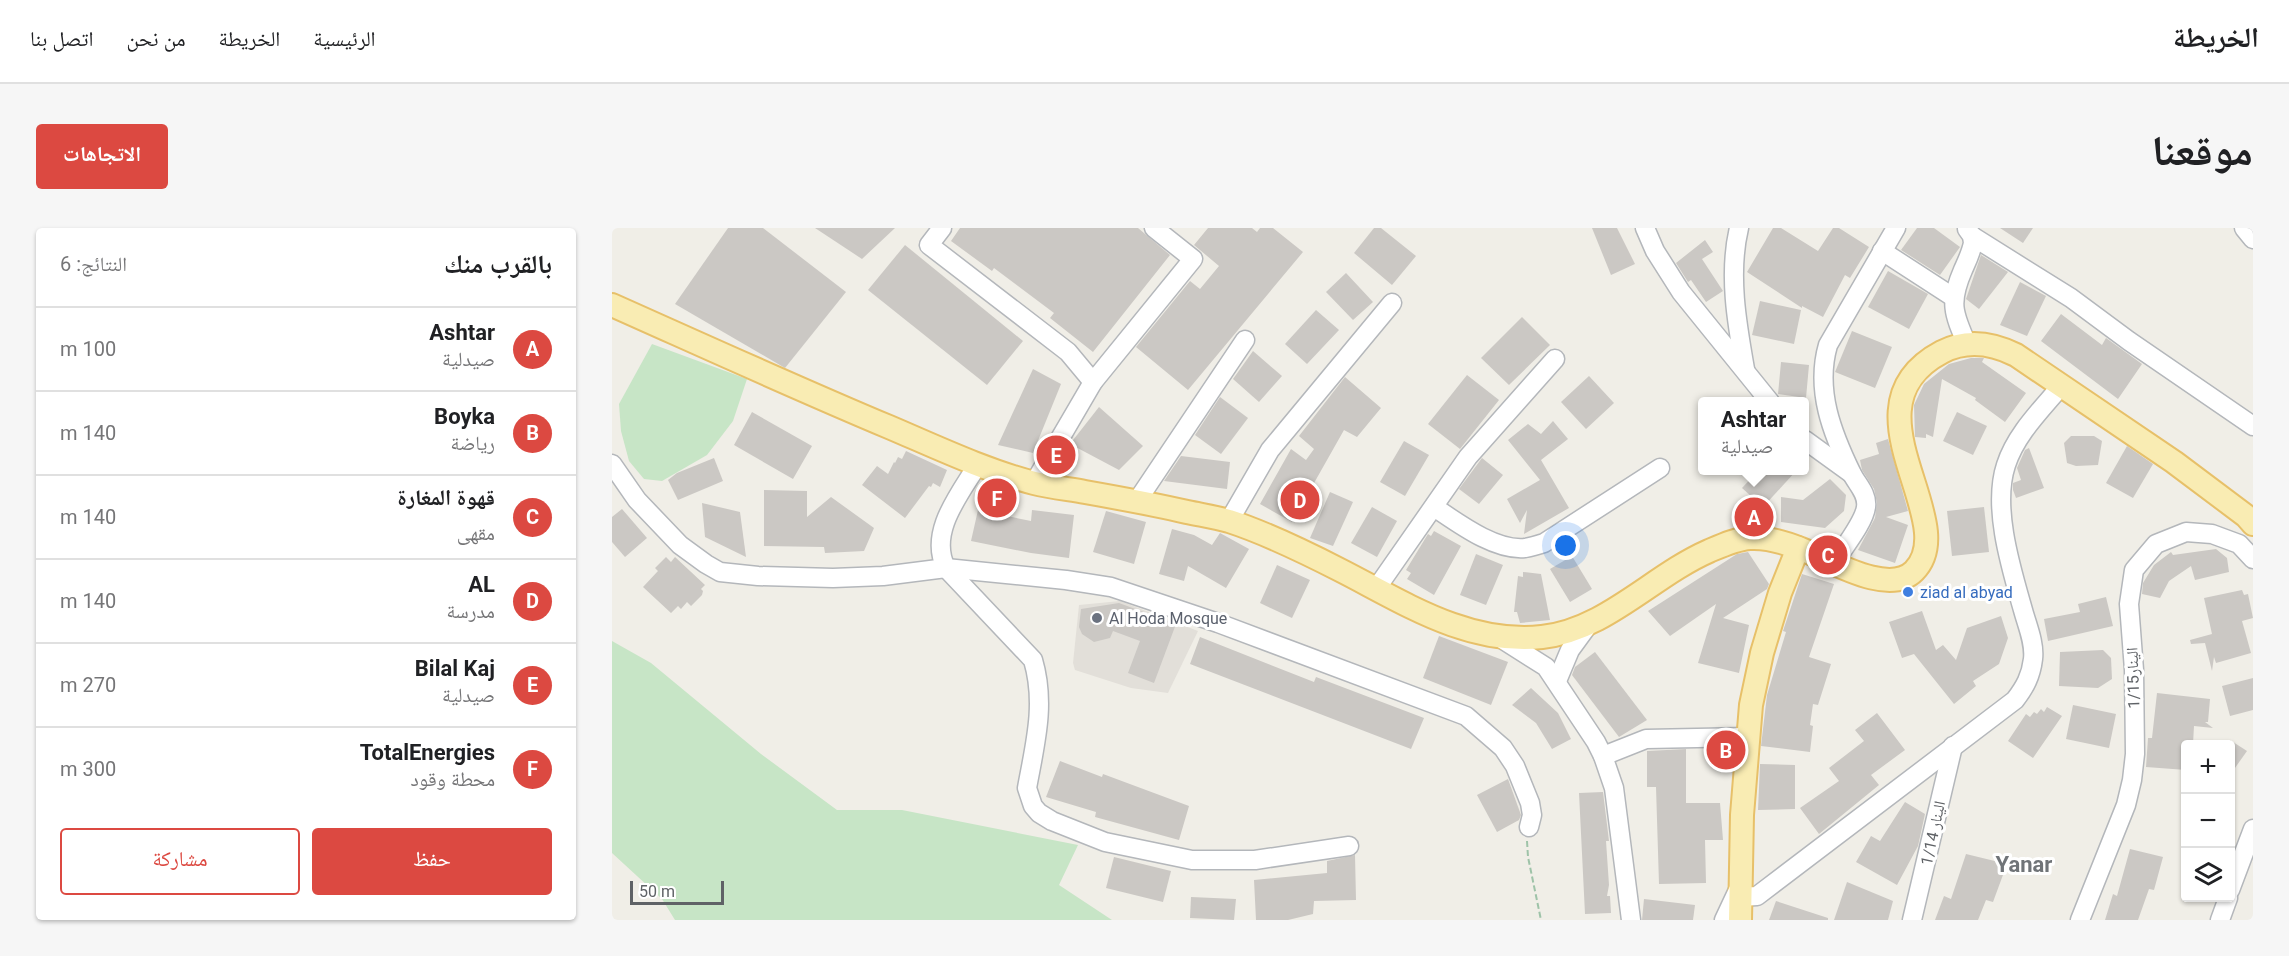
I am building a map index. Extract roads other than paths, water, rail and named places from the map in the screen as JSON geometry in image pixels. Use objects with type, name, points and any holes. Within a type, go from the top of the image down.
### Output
[{"type":"main road","points":[[612,304],[799,389],[978,464],[1034,483],[1137,501],[1229,521],[1336,567],[1414,610],[1446,623],[1496,636],[1541,637],[1589,624],[1702,554],[1732,541],[1752,538],[1798,548],[1862,575],[1889,580],[1908,576],[1916,570],[1922,558],[1925,529],[1921,505],[1901,439],[1902,400],[1913,377],[1928,362],[1953,347],[1967,344],[2001,347],[2016,355],[2174,462],[2246,516],[2253,524]]},
{"type":"main road","points":[[1740,920],[1742,815],[1755,679],[1780,593],[1798,548]]},
{"type":"street","points":[[942,228],[929,245],[1068,352],[1093,382]]},
{"type":"street","points":[[1034,483],[1093,382],[1193,259],[1154,228]]},
{"type":"street","points":[[1646,228],[1654,251],[1681,292],[1766,397]]},
{"type":"street","points":[[1739,228],[1735,292],[1737,326],[1746,372]]},
{"type":"street","points":[[1834,563],[1864,514],[1866,498],[1852,475],[1825,405],[1823,362],[1828,345],[1896,228]]},
{"type":"street","points":[[2244,228],[2253,239]]},
{"type":"street","points":[[1967,344],[1954,315],[1953,297],[1973,247],[1969,232]]},
{"type":"street","points":[[1969,232],[2071,298],[2129,341],[2253,426]]},
{"type":"street","points":[[1882,251],[1953,297]]},
{"type":"street","points":[[1229,521],[1270,450],[1392,303]]},
{"type":"street","points":[[1137,501],[1245,340]]},
{"type":"street","points":[[1376,589],[1468,457],[1555,359]]},
{"type":"street","points":[[1724,920],[1740,892],[1757,896],[2015,700],[2029,679],[2034,657],[2012,570],[2001,494],[2005,467],[2013,447],[2061,386]]},
{"type":"street","points":[[1809,443],[1852,475]]},
{"type":"street","points":[[612,464],[637,500],[680,544],[720,572],[770,577],[833,578],[883,576],[946,568],[1066,580],[1111,587],[1218,623],[1466,716],[1498,742],[1515,766],[1530,803],[1532,816],[1529,827]]},
{"type":"street","points":[[978,464],[951,509],[943,528],[940,549],[946,568],[1034,660],[1039,677],[1041,704],[1027,788],[1029,797],[1039,813],[1052,821],[1105,842],[1192,860],[1255,860],[1349,846]]},
{"type":"street","points":[[1434,507],[1456,522],[1498,544],[1527,548],[1544,543],[1660,468]]},
{"type":"street","name":"الينار1/15","points":[[2080,920],[2126,805],[2132,780],[2135,754],[2134,670],[2129,604],[2134,570],[2156,544],[2186,532],[2212,534],[2239,544],[2253,559]]},
{"type":"street","points":[[1557,681],[1570,650],[1589,624]]},
{"type":"street","points":[[1496,636],[1546,667],[1603,756],[1614,788],[1631,920]]},
{"type":"street","points":[[1603,756],[1646,739],[1748,737]]},
{"type":"street","name":"الينار 1/14","points":[[1912,920],[1953,746]]},
{"type":"street","points":[[2235,877],[2253,829]]},
{"type":"street","points":[[2220,920],[2226,902]]},
{"type":"place","name":"Bilal Kaj","points":[[1056,455]]},
{"type":"place","name":"TotalEnergies","points":[[997,498]]},
{"type":"place","name":"AL","points":[[1300,500]]},
{"type":"place","name":"Ashtar","points":[[1754,517]]},
{"type":"place","name":"قهوة المغارة","points":[[1828,555]]},
{"type":"place","name":"ziad al abyad","points":[[1908,592]]},
{"type":"place","name":"Al Hoda Mosque","points":[[1097,618]]},
{"type":"place","name":"Boyka","points":[[1726,750]]},
{"type":"district","name":"Yanar","points":[[2024,864]]}]
